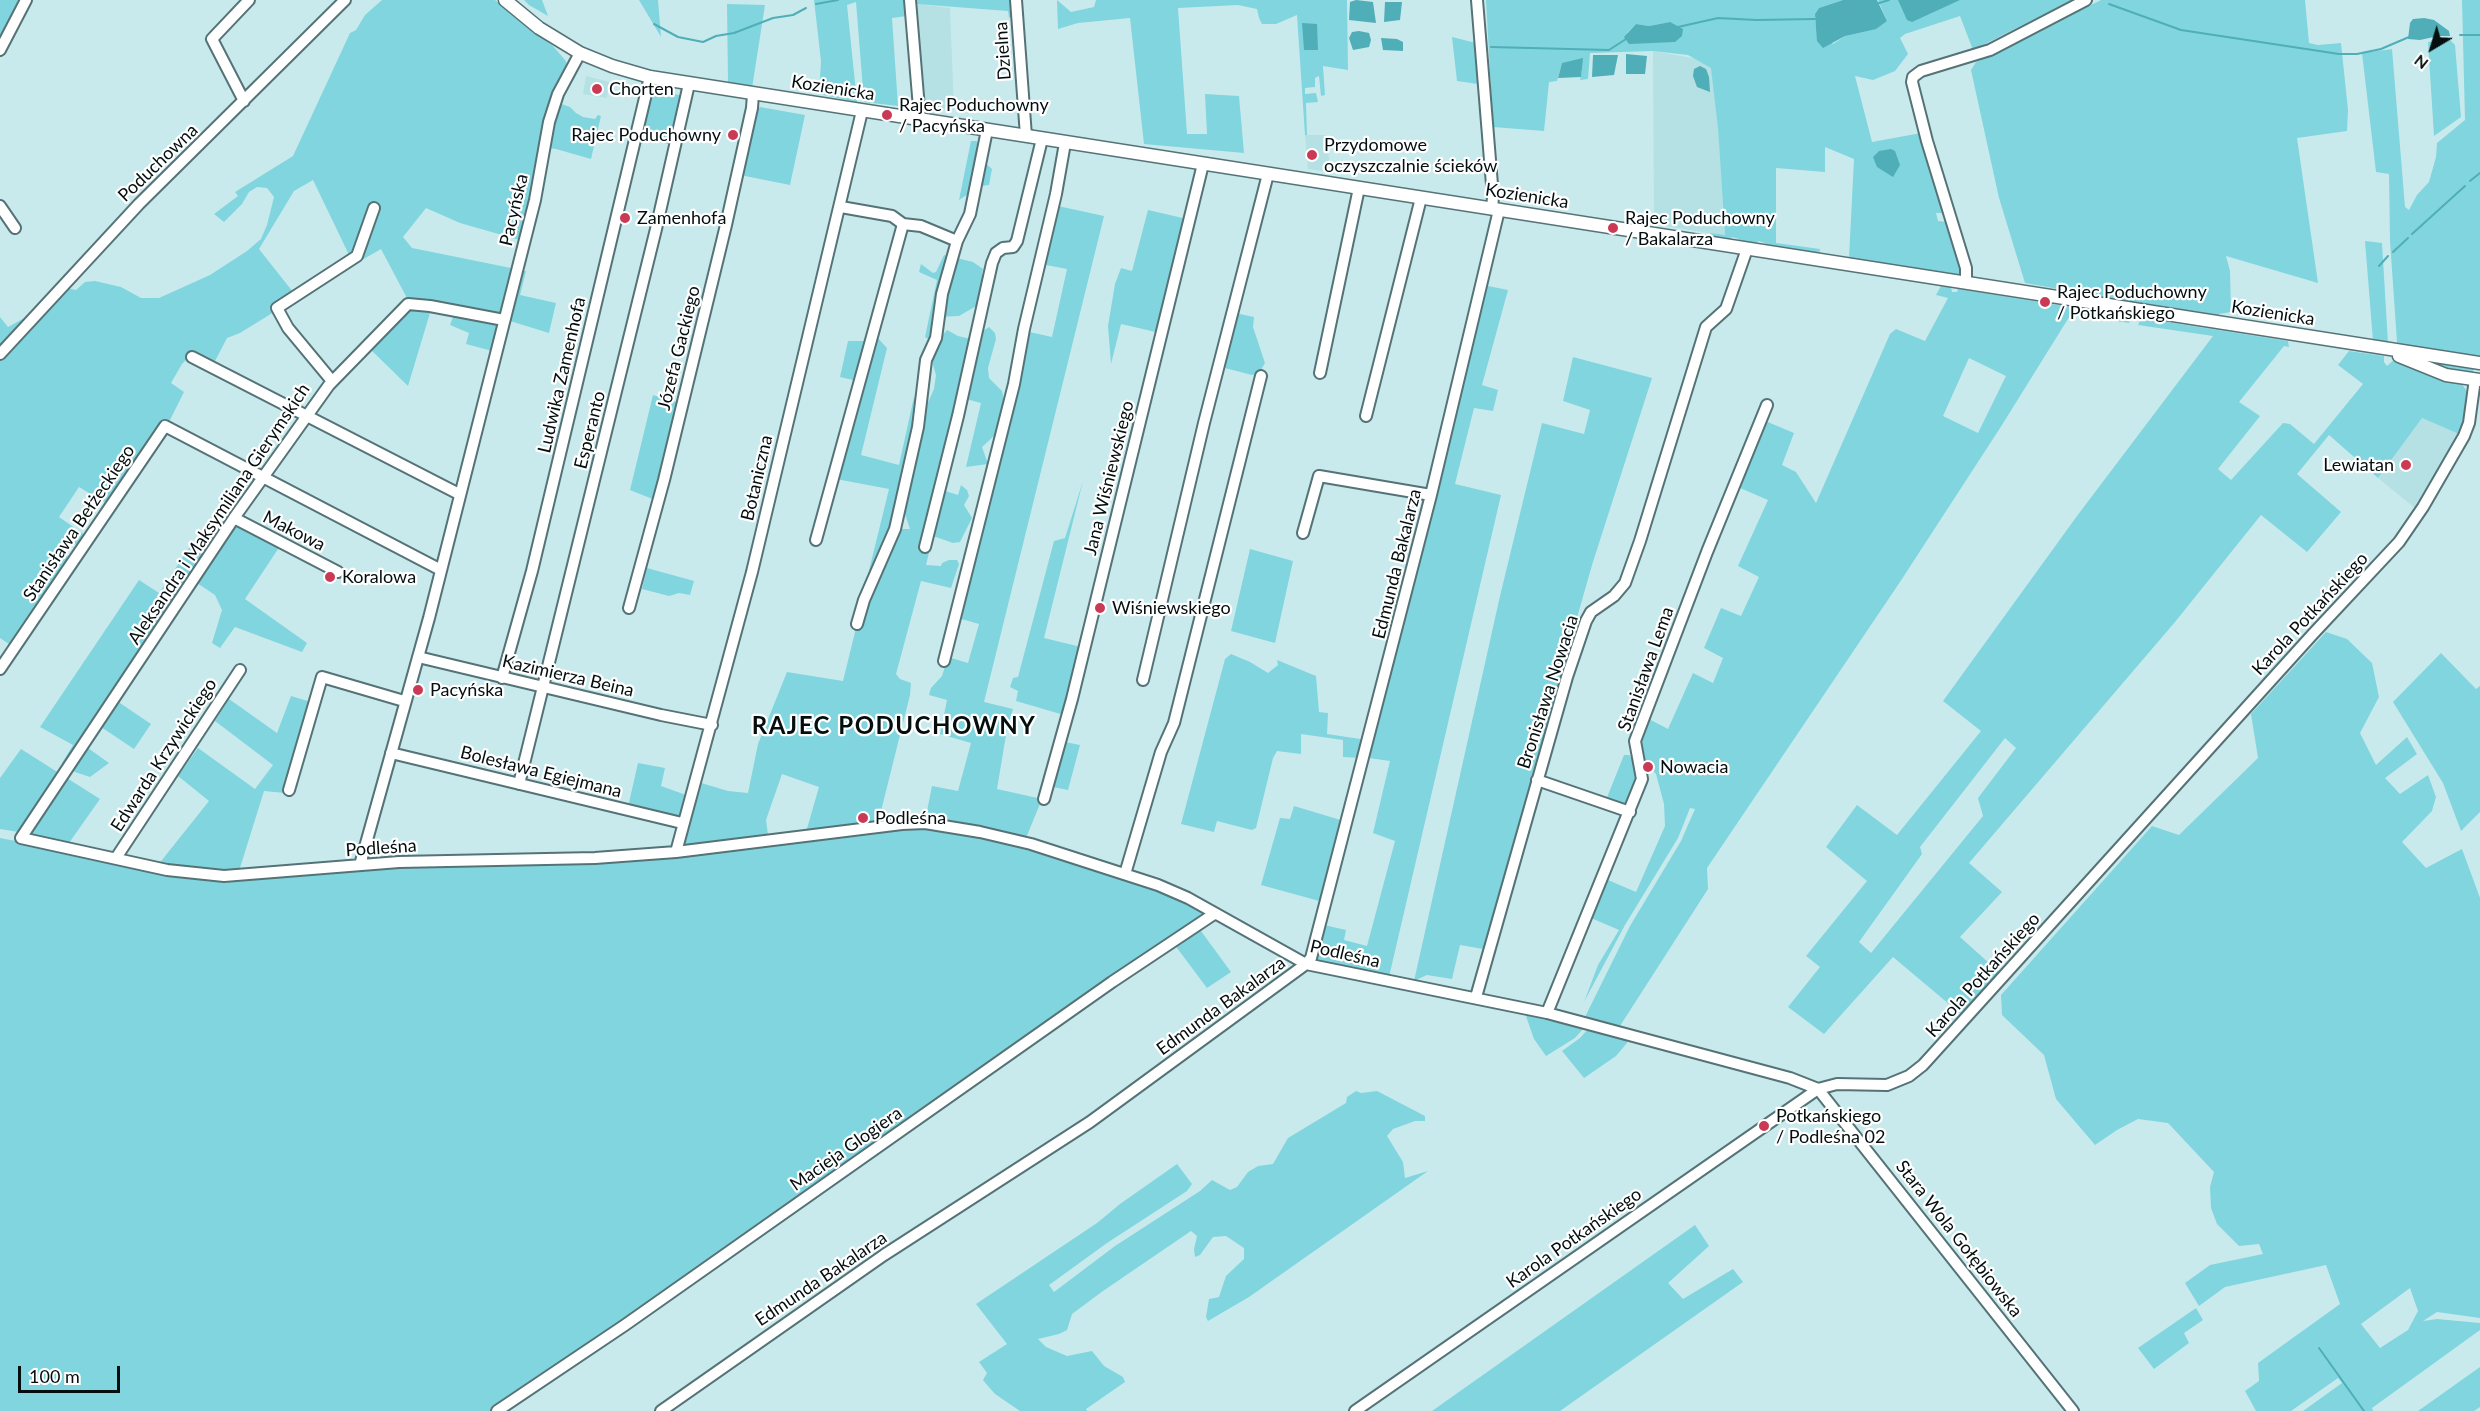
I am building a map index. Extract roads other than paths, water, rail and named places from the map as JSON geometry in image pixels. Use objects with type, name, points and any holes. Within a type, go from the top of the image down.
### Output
[{"type":"main road","name":"Kozienicka","points":[[505,0],[539,28],[580,53],[612,66],[650,77],[2384,349],[2479,375]]},
{"type":"main road","name":"Kozienicka","points":[[2384,349],[2446,375],[2479,375]]},
{"type":"street","points":[[0,50],[26,0]]},
{"type":"street","points":[[244,101],[212,39],[249,0]]},
{"type":"street","name":"Poduchowna","points":[[0,354],[139,204],[345,0]]},
{"type":"street","points":[[910,0],[920,120]]},
{"type":"street","name":"Dzielna","points":[[1016,0],[1026,136]]},
{"type":"street","name":"Edmunda Bakalarza","points":[[661,1411],[884,1256],[1090,1122],[1306,964],[1311,958],[1431,495],[1495,209],[1477,0]]},
{"type":"street","points":[[1966,283],[1966,267],[1927,141],[1912,82],[1913,77],[1922,70],[1990,50],[2086,0]]},
{"type":"street","name":"Pacyńska","points":[[360,865],[418,657],[536,200],[549,122],[558,94],[580,53]]},
{"type":"street","name":"Ludwika Zamenhofa","points":[[502,678],[532,571],[650,77]]},
{"type":"street","name":"Esperanto","points":[[519,784],[672,165],[689,84]]},
{"type":"street","name":"Józefa Gackiego","points":[[629,608],[664,480],[726,225],[753,108],[753,94]]},
{"type":"street","name":"Botaniczna","points":[[676,852],[752,572],[841,207],[862,111]]},
{"type":"street","points":[[857,624],[864,600],[895,529],[918,427],[926,360],[936,338],[942,294],[957,241],[970,214],[987,130]]},
{"type":"street","points":[[925,547],[958,416],[992,263],[996,253],[1003,248],[1013,247],[1017,241],[1042,139]]},
{"type":"street","points":[[944,661],[1014,384],[1024,328],[1054,204],[1065,143]]},
{"type":"street","name":"Jana Wiśniewskiego","points":[[1044,799],[1072,699],[1203,164]]},
{"type":"street","points":[[1143,680],[1204,423],[1268,174]]},
{"type":"street","points":[[1320,373],[1359,188]]},
{"type":"street","points":[[1366,416],[1421,198]]},
{"type":"street","points":[[0,206],[15,228]]},
{"type":"street","points":[[841,207],[892,216],[903,224],[921,226],[957,241]]},
{"type":"street","points":[[332,381],[288,328],[277,308],[357,256],[374,208]]},
{"type":"street","points":[[816,540],[903,224]]},
{"type":"street","name":"Bronisława Nowacia","points":[[1476,997],[1537,780],[1586,621],[1591,612],[1621,590],[1625,583],[1641,541],[1706,327],[1726,309],[1747,249]]},
{"type":"street","name":"Aleksandra i Maksymiliana Gierymskich","points":[[21,838],[234,518],[332,381],[408,304],[430,306],[504,321]]},
{"type":"street","points":[[192,357],[459,494]]},
{"type":"street","name":"Karola Potkańskiego","points":[[1355,1411],[1818,1089],[1831,1085],[1880,1086],[1894,1083],[1917,1071],[2399,542],[2423,507],[2464,436],[2479,375]]},
{"type":"street","points":[[1125,874],[1161,752],[1174,723],[1261,376]]},
{"type":"street","name":"Stanisława Lema","points":[[1547,1013],[1642,779],[1635,741],[1707,552],[1767,405]]},
{"type":"street","name":"Stanisława Bełżeckiego","points":[[0,669],[165,426],[263,476]]},
{"type":"street","points":[[263,476],[441,570]]},
{"type":"street","points":[[1303,533],[1319,476],[1431,495]]},
{"type":"street","name":"Makowa","points":[[234,518],[338,572]]},
{"type":"street","name":"Kazimierza Beina","points":[[418,657],[712,725]]},
{"type":"street","name":"Edwarda Krzywickiego","points":[[116,858],[240,670]]},
{"type":"street","points":[[289,790],[322,677],[404,701]]},
{"type":"street","name":"Bolesława Egiejmana","points":[[392,753],[682,824]]},
{"type":"street","points":[[1537,780],[1630,812]]},
{"type":"street","name":"Podleśna","points":[[21,838],[167,870],[224,876],[409,862],[595,858],[676,852],[891,825],[925,824],[980,832],[1031,844],[1125,874],[1188,898],[1306,964],[1547,1013],[1790,1078],[1818,1089]]},
{"type":"street","name":"Macieja Glogiera","points":[[497,1411],[625,1325],[1112,982],[1214,914]]},
{"type":"street","name":"Stara Wola Gołębiowska","points":[[1818,1089],[2073,1411]]},
{"type":"waterway","points":[[816,4],[838,0]]},
{"type":"waterway","points":[[1876,4],[1889,0]]},
{"type":"waterway","points":[[2109,4],[2181,30],[2339,54],[2357,54],[2381,49],[2409,37]]},
{"type":"waterway","points":[[654,24],[678,37],[703,42],[773,18],[793,15],[806,8]]},
{"type":"waterway","points":[[1678,27],[1718,18],[1815,19]]},
{"type":"waterway","points":[[2460,35],[2480,35]]},
{"type":"waterway","points":[[1491,47],[1609,50],[1626,39]]},
{"type":"waterway","points":[[2470,181],[2480,173]]},
{"type":"waterway","points":[[2412,234],[2465,186]]},
{"type":"waterway","points":[[2393,252],[2408,238]]},
{"type":"waterway","points":[[2379,266],[2388,256]]},
{"type":"waterway","points":[[2319,1348],[2364,1411]]},
{"type":"place","name":"Chorten","points":[[597,89]]},
{"type":"place","name":"Rajec Poduchowny / Pacyńska","points":[[887,115]]},
{"type":"place","name":"Rajec Poduchowny","points":[[733,135]]},
{"type":"place","name":"Przydomowe oczyszczalnie ścieków","points":[[1312,155]]},
{"type":"place","name":"Zamenhofa","points":[[625,218]]},
{"type":"place","name":"Rajec Poduchowny / Bakalarza","points":[[1613,228]]},
{"type":"place","name":"Rajec Poduchowny / Potkańskiego","points":[[2045,302]]},
{"type":"place","name":"Lewiatan","points":[[2406,465]]},
{"type":"place","name":"Koralowa","points":[[330,577]]},
{"type":"place","name":"Wiśniewskiego","points":[[1100,608]]},
{"type":"place","name":"Pacyńska","points":[[418,690]]},
{"type":"place","name":"Nowacia","points":[[1648,767]]},
{"type":"place","name":"Podleśna","points":[[863,818]]},
{"type":"place","name":"Potkańskiego / Podleśna 02","points":[[1764,1126]]},
{"type":"district","name":"RAJEC PODUCHOWNY","points":[[894,726]]}]
